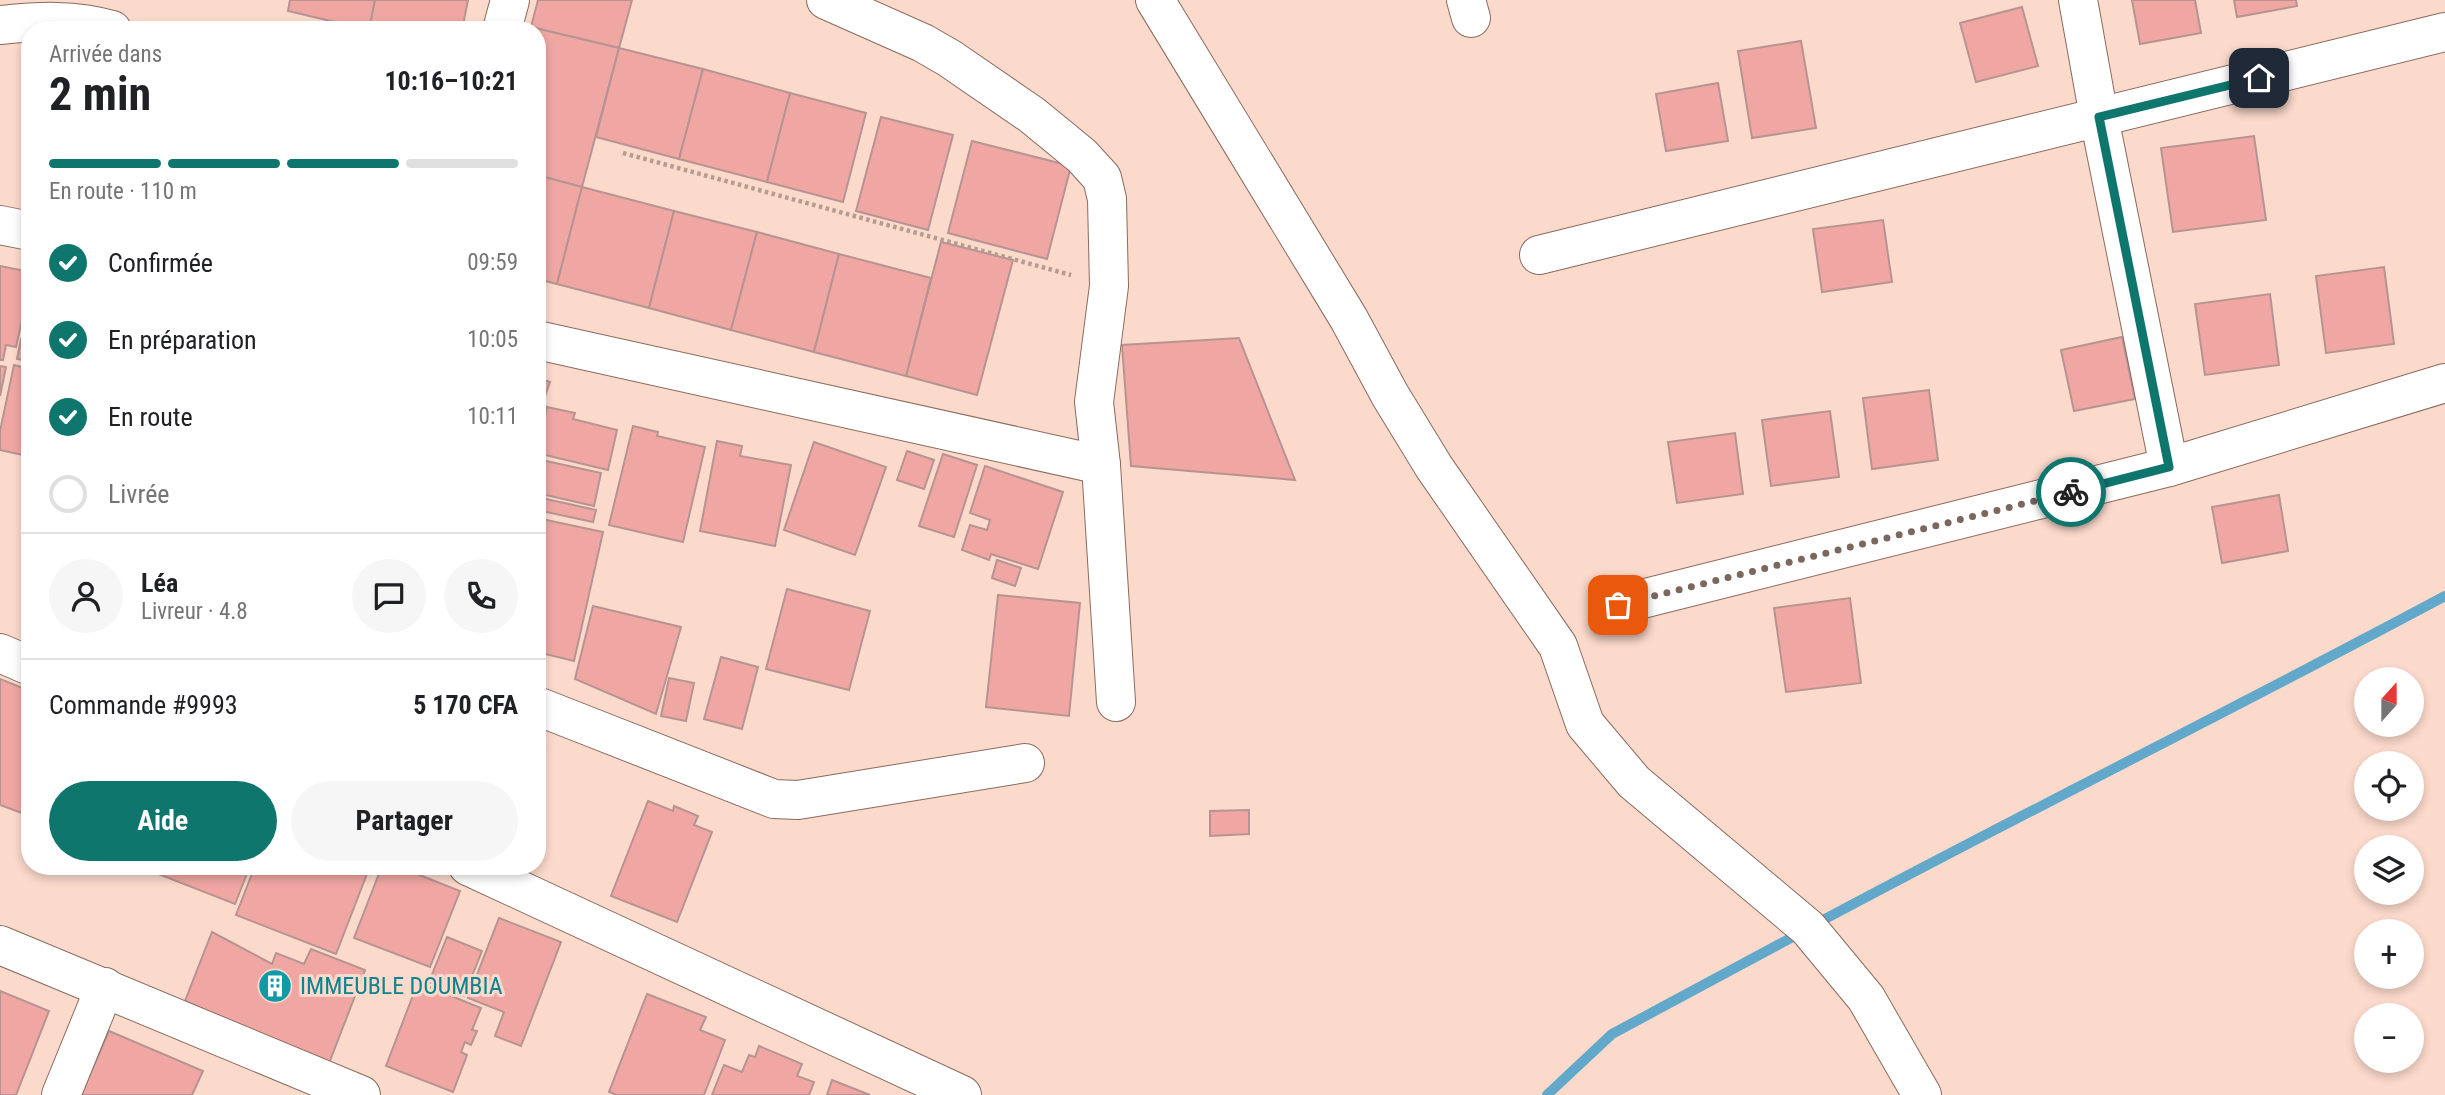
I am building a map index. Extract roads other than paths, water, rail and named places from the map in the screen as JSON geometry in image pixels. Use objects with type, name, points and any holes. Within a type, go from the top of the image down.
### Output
[{"type":"street","points":[[504,21],[510,0]]},
{"type":"street","points":[[826,0],[923,43],[949,58],[1032,115],[1082,156],[1102,178],[1107,199],[1109,286],[1094,402],[1101,465],[1116,702]]},
{"type":"street","points":[[1155,0],[1349,319],[1427,457],[1558,646],[1585,724],[1634,782],[1808,928],[1866,998],[1922,1095]]},
{"type":"street","points":[[2078,0],[2169,467]]},
{"type":"street","points":[[42,21],[61,21]]},
{"type":"street","points":[[0,25],[21,23]]},
{"type":"street","points":[[1539,255],[2445,32]]},
{"type":"street","points":[[0,225],[21,229]]},
{"type":"street","points":[[546,342],[1101,465]]},
{"type":"street","points":[[1618,605],[2169,467],[2445,383]]},
{"type":"street","points":[[0,653],[21,662]]},
{"type":"street","points":[[546,710],[774,799],[798,800],[1025,763]]},
{"type":"street","points":[[487,875],[962,1095]]},
{"type":"street","points":[[0,945],[105,987],[342,1091]]},
{"type":"street","points":[[61,1095],[105,987]]},
{"type":"waterway","points":[[1814,925],[2445,596]]},
{"type":"waterway","points":[[1547,1095],[1612,1034],[1800,933]]},
{"type":"place","name":"IMMEUBLE DOUMBIA","points":[[275,986]]}]
